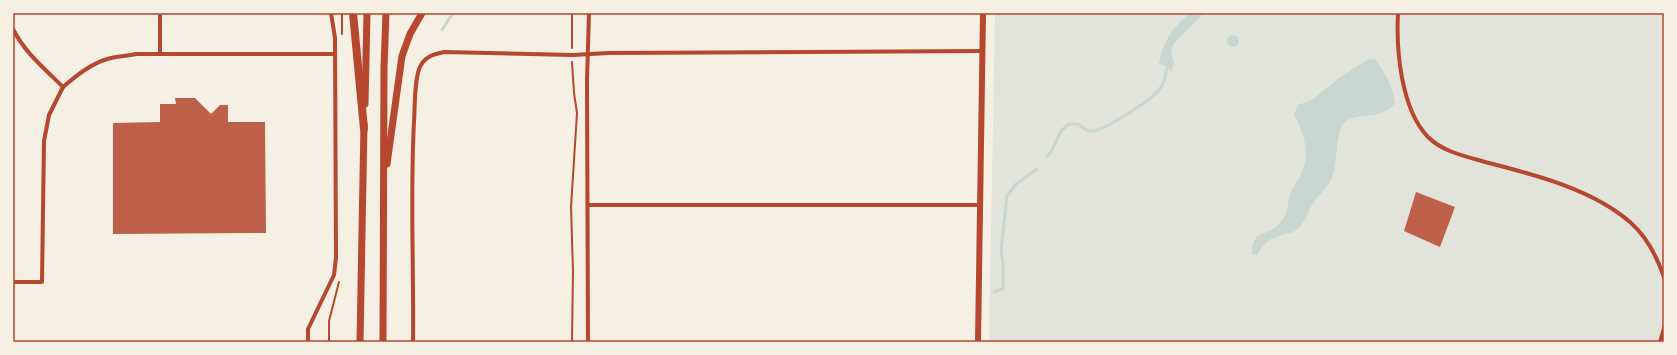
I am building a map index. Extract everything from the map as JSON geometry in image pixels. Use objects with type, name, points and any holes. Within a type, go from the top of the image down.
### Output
[{"type":"highway","points":[[353,13],[364,129]]},
{"type":"highway","points":[[360,342],[367,13]]},
{"type":"highway","points":[[383,342],[383,192],[386,13]]},
{"type":"highway","points":[[383,192],[401,61],[410,34],[422,13]]},
{"type":"main road","points":[[978,342],[983,13]]},
{"type":"street","points":[[160,13],[160,53]]},
{"type":"street","points":[[308,342],[308,329],[324,299],[334,275],[336,258],[335,38],[331,13]]},
{"type":"street","points":[[588,342],[589,13]]},
{"type":"street","points":[[1398,13],[1398,45],[1408,103],[1415,119],[1428,137],[1448,150],[1555,182],[1604,204],[1631,223],[1640,232],[1655,256],[1664,277]]},
{"type":"street","points":[[13,29],[33,58],[63,87]]},
{"type":"street","points":[[413,342],[411,197],[415,106],[420,65],[427,58],[444,52],[588,54],[983,51]]},
{"type":"street","points":[[13,282],[42,282],[44,141],[49,115],[63,87],[74,77],[97,63],[111,58],[136,54],[335,54]]},
{"type":"street","points":[[588,205],[980,205]]},
{"type":"street","points":[[1660,342],[1664,328]]},
{"type":"path","points":[[572,13],[572,45]]},
{"type":"path","points":[[572,68],[577,113],[571,207],[573,271],[572,342]]},
{"type":"shaded area","points":[[995,13],[1664,13],[1664,342],[989,342]]},
{"type":"shaded area","points":[[1190,13],[1204,13],[1174,43],[1171,51],[1174,63],[1171,72],[1167,66],[1159,64],[1160,56],[1169,36],[1178,24]]},
{"type":"shaded area","points":[[1231,35],[1235,35],[1239,41],[1235,47],[1231,47],[1227,43],[1227,39]]},
{"type":"shaded area","points":[[1369,59],[1376,60],[1383,71],[1390,85],[1395,103],[1389,109],[1382,112],[1356,117],[1345,122],[1341,127],[1339,134],[1332,177],[1312,205],[1302,224],[1293,232],[1275,237],[1268,241],[1257,255],[1252,254],[1252,246],[1257,237],[1275,227],[1283,219],[1287,212],[1291,192],[1304,167],[1306,159],[1305,144],[1301,128],[1294,115],[1298,105],[1312,100],[1339,78]]},
{"type":"building","points":[[175,98],[195,98],[211,114],[220,105],[228,105],[228,122],[265,122],[266,233],[113,234],[113,123],[160,122],[160,104],[176,104]]},
{"type":"building","points":[[1416,192],[1455,207],[1440,247],[1404,231]]},
{"type":"waterway","points":[[442,30],[453,13]]},
{"type":"waterway","points":[[1047,156],[1051,152],[1061,131],[1069,124],[1078,124],[1089,131],[1097,130],[1128,114],[1149,99],[1162,85],[1167,66]]},
{"type":"waterway","points":[[994,292],[1003,289],[1003,264],[1001,250],[1007,196],[1016,184],[1037,169]]}]
